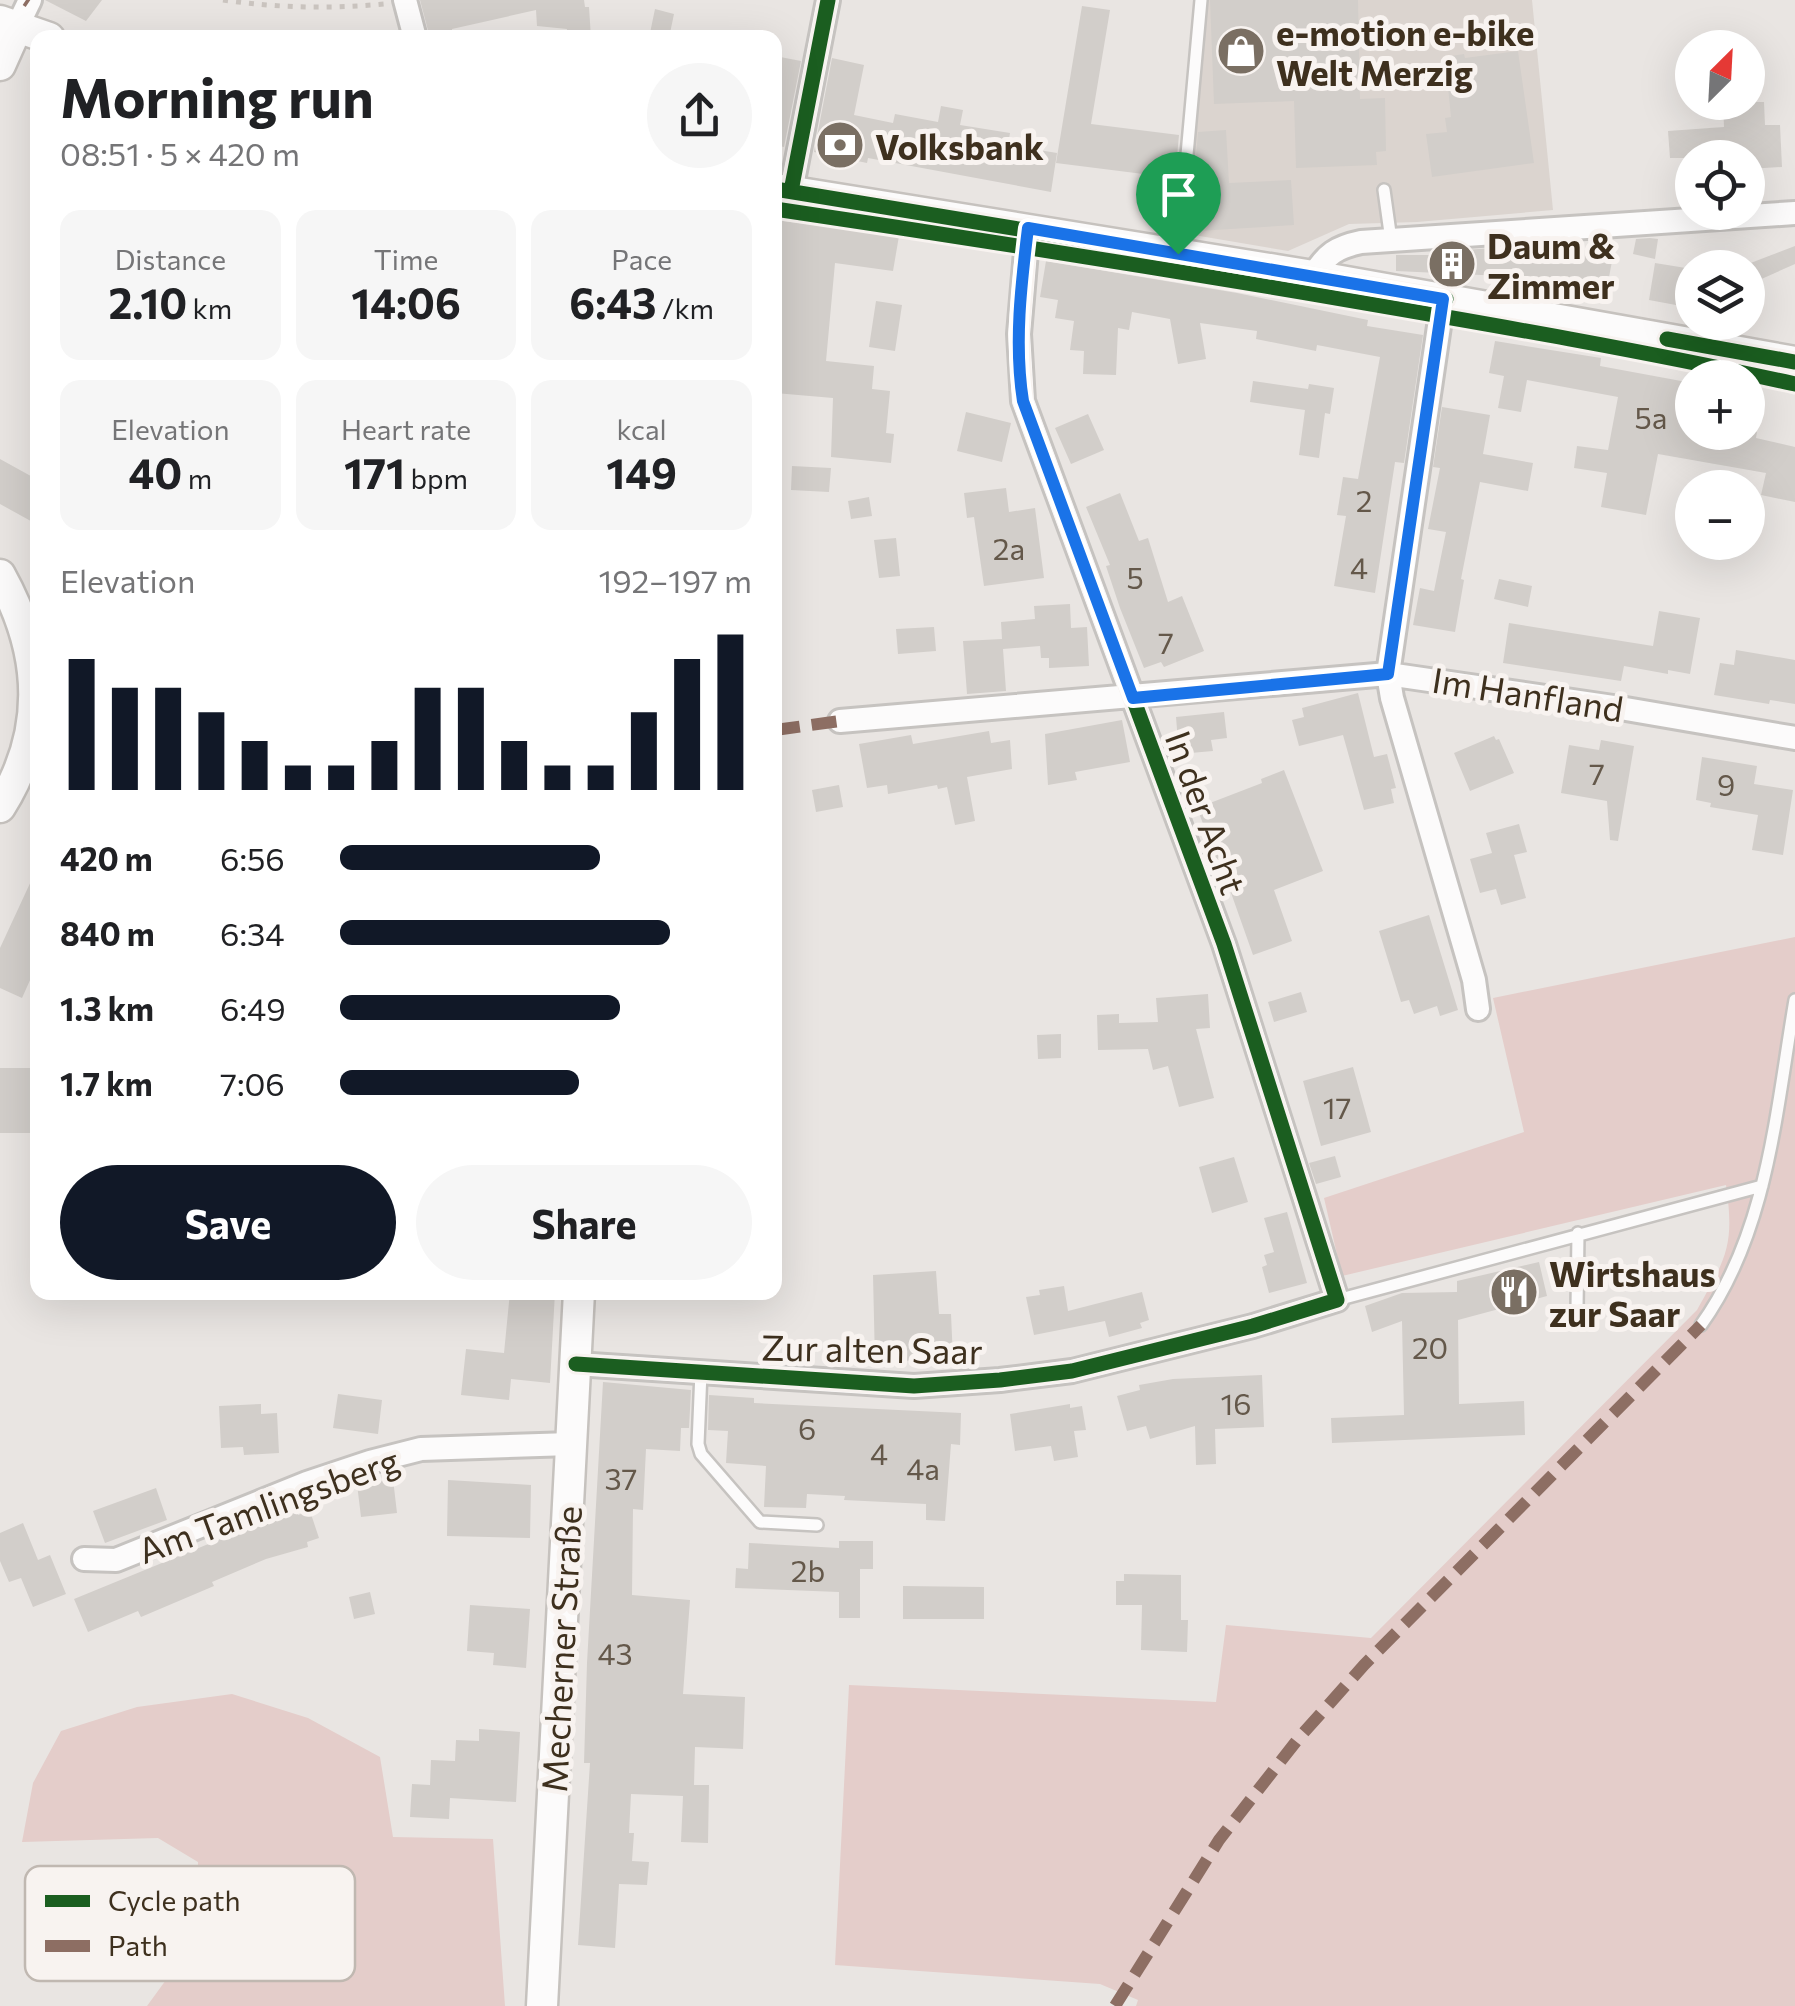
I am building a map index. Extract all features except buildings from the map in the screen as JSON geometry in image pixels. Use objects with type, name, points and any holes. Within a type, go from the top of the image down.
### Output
[{"type":"main road","points":[[0,66],[16,16],[37,30]]},
{"type":"main road","points":[[783,190],[1313,276],[1795,362]]},
{"type":"main road","points":[[0,575],[28,604],[30,648]]},
{"type":"main road","points":[[0,808],[26,754],[30,726]]},
{"type":"main road","name":"Mecherner Straße","points":[[542,2006],[579,1300]]},
{"type":"street","points":[[783,190],[828,0]]},
{"type":"street","points":[[405,1],[412,30]]},
{"type":"street","points":[[1313,276],[1324,258],[1340,246],[1795,213]]},
{"type":"street","name":"In der Acht","points":[[1028,228],[1019,334],[1023,401],[1224,944],[1336,1300]]},
{"type":"street","points":[[1443,299],[1388,674],[1474,980],[1478,1009]]},
{"type":"street","name":"Im Hanfland","points":[[840,721],[1388,674],[1795,738]]},
{"type":"street","name":"Zur alten Saar","points":[[576,1364],[914,1386],[1000,1380],[1072,1370],[1151,1352],[1336,1300]]},
{"type":"street","name":"Am Tamlingsberg","points":[[84,1560],[116,1560],[307,1483],[421,1449],[572,1444]]},
{"type":"lane","points":[[1178,254],[1201,0]]},
{"type":"lane","points":[[1384,190],[1391,240]]},
{"type":"lane","points":[[1700,1324],[1723,1293],[1762,1186],[1795,1000]]},
{"type":"lane","name":"Zur alten Saar","points":[[1336,1300],[1762,1186]]},
{"type":"lane","points":[[1577,1309],[1578,1234]]},
{"type":"lane","points":[[702,1372],[698,1444],[701,1454],[760,1522],[817,1525]]},
{"type":"path","points":[[223,0],[331,9],[405,1]]},
{"type":"shaded area","points":[[1198,0],[1532,0],[1553,210],[1349,224],[1288,251],[1188,234]]},
{"type":"shaded area","points":[[1795,937],[1795,2006],[1136,2006],[1138,2000],[1100,1984],[835,1965],[849,1685],[1216,1702],[1226,1625],[1371,1638],[1697,1310],[1726,1251],[1726,1185],[1342,1276],[1324,1198],[1524,1132],[1493,998]]},
{"type":"shaded area","points":[[232,1694],[308,1718],[380,1757],[393,1837],[493,1839],[505,2006],[147,2006],[165,1981],[355,1981],[355,1866],[198,1866],[198,1862],[158,1838],[22,1842],[33,1783],[61,1731],[137,1707]]},
{"type":"marked path","points":[[782,729],[840,721]]},
{"type":"marked path","points":[[1115,2006],[1219,1840],[1298,1739],[1364,1665],[1701,1325]]},
{"type":"cycle path","points":[[791,191],[828,0]]},
{"type":"cycle path","points":[[782,190],[1446,299]]},
{"type":"cycle path","points":[[782,210],[1399,309],[1795,384]]},
{"type":"cycle path","points":[[576,1364],[914,1386],[1000,1380],[1072,1371],[1253,1326],[1337,1300],[1224,944],[1023,401],[1019,334],[1028,228]]},
{"type":"cycle path","points":[[1667,339],[1795,362]]},
{"type":"place","name":"e-motion e-bike Welt Merzig","points":[[1241,51]]},
{"type":"place","name":"Volksbank","points":[[840,145]]},
{"type":"place","name":"Daum & Zimmer","points":[[1452,264]]},
{"type":"place","name":"Wirtshaus zur Saar","points":[[1514,1292]]},
{"type":"route","points":[[1028,228],[1178,254],[1443,299],[1388,674],[1133,698],[1023,401],[1019,334],[1028,228]]}]
